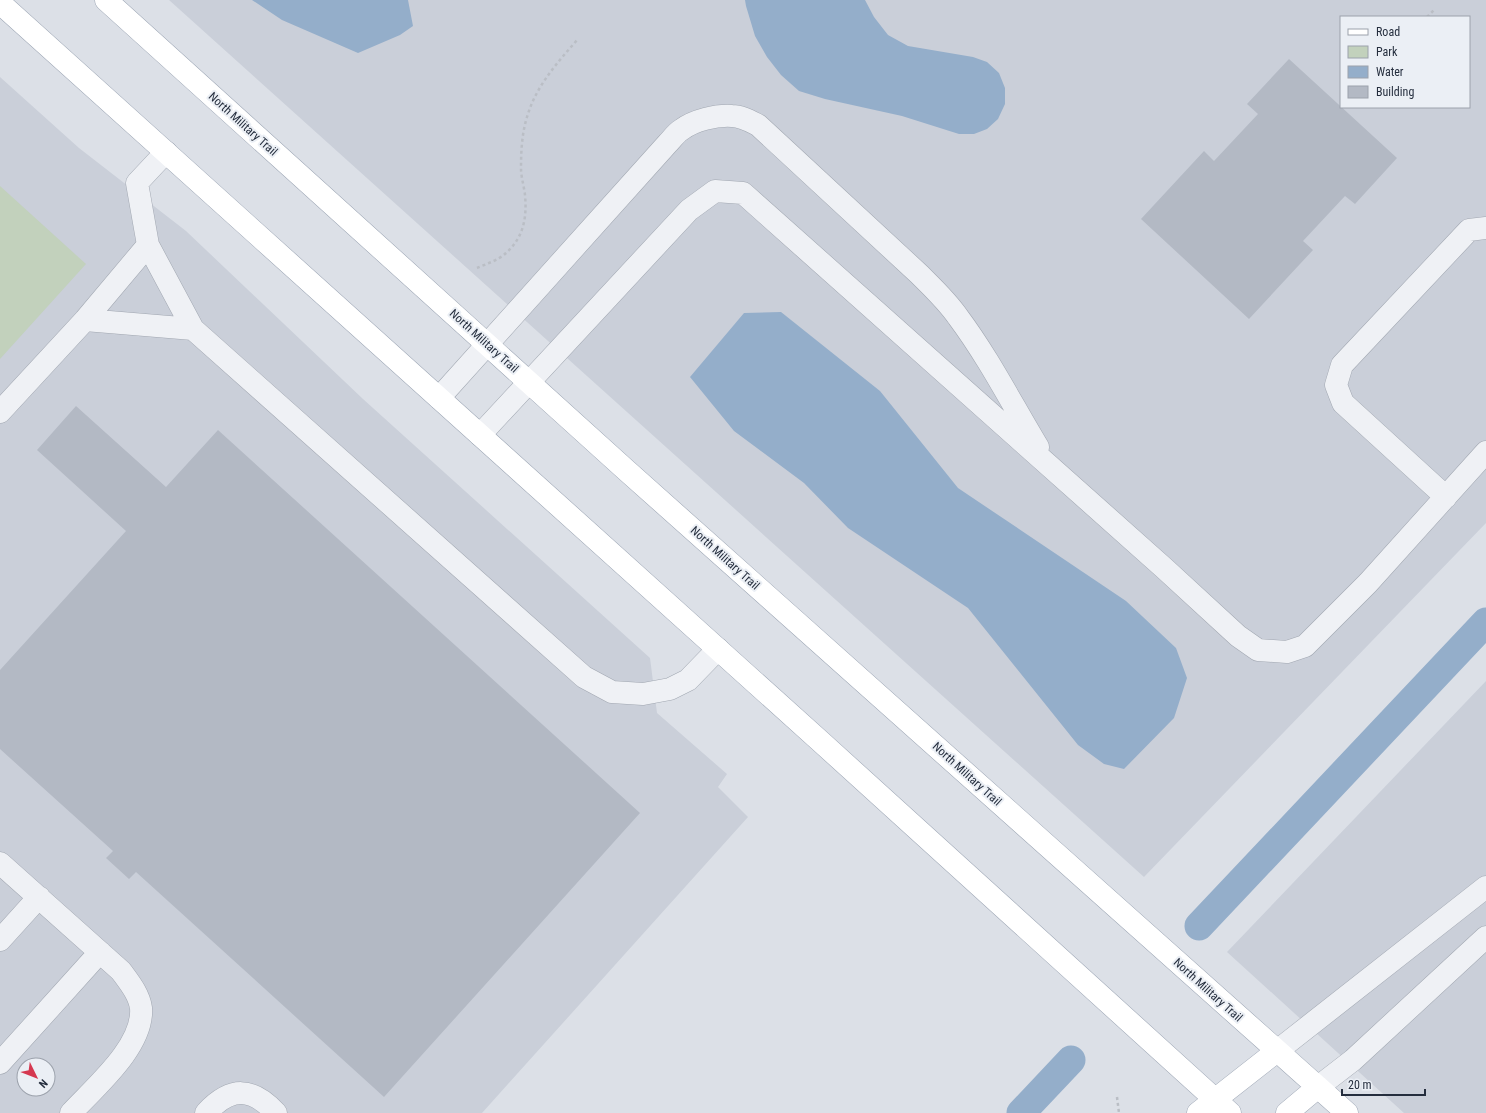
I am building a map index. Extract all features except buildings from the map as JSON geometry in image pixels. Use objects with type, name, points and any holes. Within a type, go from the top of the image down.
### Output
[{"type":"main road","name":"North Military Trail","points":[[106,0],[529,382],[1347,1113]]},
{"type":"main road","points":[[0,3],[1223,1106]]},
{"type":"main road","points":[[1198,1113],[1223,1106],[1277,1051]]},
{"type":"main road","points":[[1287,1113],[1318,1087]]},
{"type":"lane","points":[[439,398],[681,130],[697,122],[716,117],[732,116],[745,119],[758,125],[942,297],[958,317],[978,348],[1048,466]]},
{"type":"lane","points":[[166,152],[138,183],[148,245],[193,329],[584,677],[612,692],[643,694],[670,689],[688,680],[718,649]]},
{"type":"lane","points":[[480,435],[689,210],[715,191],[743,193],[1238,636],[1258,650],[1287,652],[1305,646],[1368,583],[1486,452]]},
{"type":"lane","points":[[1446,496],[1343,403],[1336,385],[1342,365],[1469,230],[1486,228]]},
{"type":"lane","points":[[0,412],[85,320],[148,245]]},
{"type":"lane","points":[[85,320],[193,329]]},
{"type":"lane","points":[[0,863],[121,971],[134,988],[141,1008],[139,1026],[132,1043],[121,1060],[71,1113]]},
{"type":"lane","points":[[1277,1051],[1486,887]]},
{"type":"lane","points":[[0,940],[39,897]]},
{"type":"lane","points":[[1318,1087],[1353,1060],[1486,937]]},
{"type":"lane","points":[[0,1063],[100,952]]},
{"type":"lane","points":[[206,1113],[222,1099],[235,1094],[246,1093],[258,1097],[276,1113]]},
{"type":"path","points":[[1428,16],[1435,8]]},
{"type":"path","points":[[477,268],[506,253],[518,239],[525,222],[525,196],[520,169],[522,141],[527,117],[538,90],[556,64],[578,39]]},
{"type":"path","points":[[1117,1097],[1119,1113]]},
{"type":"shaded area","points":[[169,0],[1486,0],[1486,523],[1144,877]]},
{"type":"shaded area","points":[[0,77],[79,148],[186,231],[363,399],[650,658],[657,713],[727,774],[718,787],[748,817],[482,1113],[0,1113]]},
{"type":"shaded area","points":[[1486,681],[1486,1113],[1404,1113],[1227,952]]},
{"type":"green space","points":[[0,186],[86,264],[0,359]]},
{"type":"water","points":[[252,0],[408,0],[413,26],[400,35],[358,53],[282,20]]},
{"type":"water","points":[[745,0],[865,0],[874,17],[888,35],[908,46],[973,57],[987,62],[999,73],[1005,88],[1005,104],[998,119],[987,129],[974,134],[959,134],[902,116],[825,99],[799,91],[781,75],[767,57],[755,36]]},
{"type":"water","points":[[781,312],[880,391],[958,488],[1126,601],[1176,648],[1187,678],[1174,718],[1124,769],[1104,764],[1078,745],[968,608],[848,528],[804,483],[734,431],[690,377],[744,313]]},
{"type":"waterway","points":[[1199,926],[1486,622]]},
{"type":"waterway","points":[[1021,1113],[1071,1060]]}]
